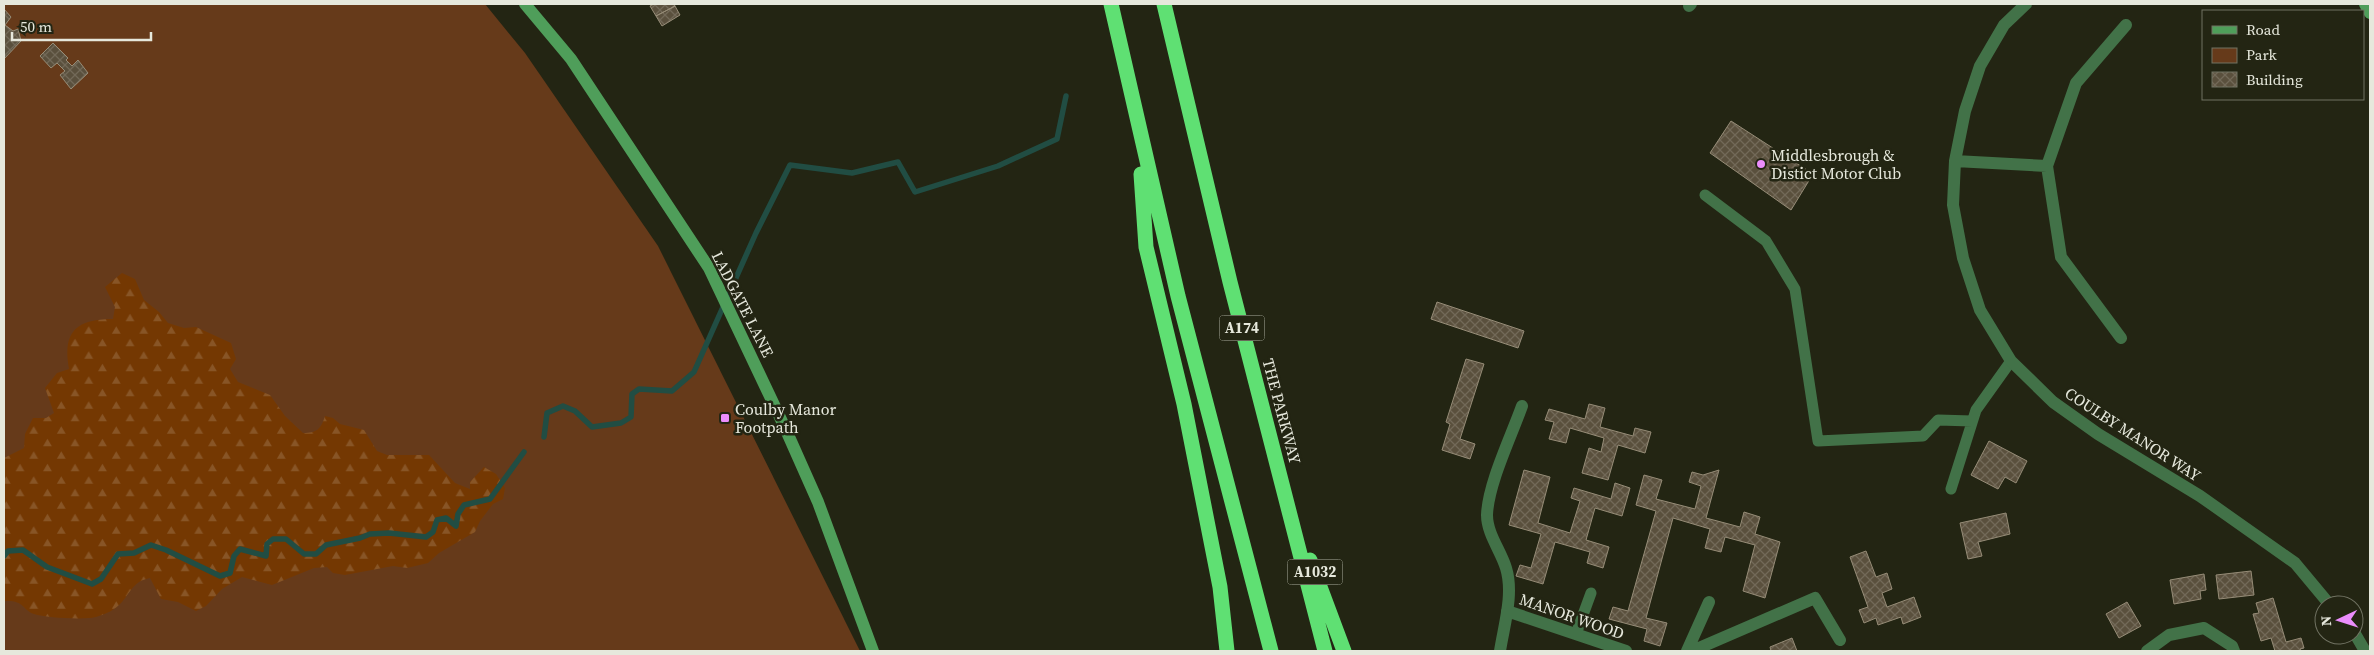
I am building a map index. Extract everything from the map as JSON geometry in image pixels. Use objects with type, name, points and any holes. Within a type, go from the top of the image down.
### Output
[{"type":"highway","points":[[1111,4],[1137,127],[1178,296],[1271,651]]},
{"type":"highway","name":"THE PARKWAY","points":[[1164,4],[1230,282],[1325,651]]},
{"type":"highway","points":[[1137,127],[1146,248],[1184,404],[1220,587],[1227,651]]},
{"type":"highway","name":"A1032","points":[[1285,493],[1344,651]]},
{"type":"main road","name":"LADGATE LANE","points":[[525,4],[570,59],[709,268],[818,502],[873,651]]},
{"type":"main road","points":[[2364,4],[2370,13]]},
{"type":"street","name":"COULBY MANOR WAY","points":[[2026,4],[2004,25],[1980,66],[1965,111],[1955,160],[1953,205],[1963,258],[1980,310],[2011,361],[2053,402],[2200,496],[2294,563],[2321,595]]},
{"type":"street","points":[[2121,338],[2062,257],[2047,166],[2076,83],[2126,25]]},
{"type":"street","points":[[1955,160],[2047,166]]},
{"type":"street","points":[[1500,651],[1507,611],[1509,583],[1506,567],[1495,545],[1487,518],[1488,499],[1522,406]]},
{"type":"street","points":[[1692,651],[1815,598],[1840,640]]},
{"type":"street","points":[[1687,651],[1709,602]]},
{"type":"street","name":"MANOR WOOD","points":[[1507,611],[1626,651]]},
{"type":"street","points":[[2146,651],[2169,635],[2204,628],[2232,646],[2234,651]]},
{"type":"lane","points":[[1705,195],[1766,241],[1795,289],[1818,441],[1923,436],[1938,420],[1972,421]]},
{"type":"lane","points":[[1951,489],[1976,410],[2011,361]]},
{"type":"lane","points":[[1576,634],[1591,594]]},
{"type":"green space","points":[[4,4],[485,4],[525,53],[658,246],[860,651],[4,651]]},
{"type":"green space","points":[[122,273],[135,279],[144,300],[159,312],[168,323],[184,328],[196,327],[231,343],[236,359],[230,369],[238,382],[270,395],[285,416],[303,433],[318,429],[325,416],[333,418],[340,424],[364,430],[377,451],[387,455],[429,455],[455,483],[470,489],[470,482],[484,467],[496,474],[505,488],[503,499],[493,504],[480,521],[475,532],[439,553],[428,563],[407,568],[393,566],[345,575],[333,573],[327,567],[314,568],[272,585],[242,577],[222,589],[206,606],[196,611],[178,602],[161,599],[150,578],[140,581],[122,602],[113,609],[103,615],[90,618],[47,617],[30,612],[19,603],[4,601],[4,458],[24,448],[25,434],[33,418],[46,418],[54,413],[45,388],[57,373],[69,369],[67,356],[70,336],[81,325],[90,321],[113,319],[115,307],[105,287]]},
{"type":"building","points":[[654,4],[674,4],[675,6],[656,16],[650,6]]},
{"type":"building","points":[[675,6],[680,15],[662,26],[656,16]]},
{"type":"building","points":[[4,9],[11,17],[5,25],[13,31],[18,29],[21,41],[4,59]]},
{"type":"building","points":[[53,43],[68,58],[66,60],[72,66],[78,60],[88,73],[71,89],[60,75],[65,71],[57,63],[51,68],[40,56]]},
{"type":"building","name":"Middlesbrough & Distict Motor Club","points":[[1731,121],[1813,174],[1791,210],[1710,153]]},
{"type":"building","points":[[1437,302],[1524,331],[1518,348],[1431,319]]},
{"type":"building","points":[[1466,359],[1484,364],[1460,439],[1475,444],[1470,459],[1442,450],[1450,424],[1446,422]]},
{"type":"building","points":[[1589,404],[1605,408],[1600,427],[1633,436],[1635,428],[1651,432],[1645,453],[1618,445],[1608,480],[1582,473],[1589,448],[1601,452],[1604,438],[1570,428],[1566,443],[1549,439],[1554,422],[1545,420],[1549,409],[1585,419]]},
{"type":"building","points":[[1989,441],[2027,461],[2016,483],[2005,477],[1998,489],[1971,475]]},
{"type":"building","points":[[1524,470],[1550,477],[1538,523],[1570,533],[1580,501],[1571,498],[1574,488],[1611,499],[1615,483],[1630,488],[1622,516],[1595,508],[1586,540],[1609,547],[1603,568],[1587,563],[1590,552],[1555,542],[1543,584],[1516,576],[1520,565],[1531,568],[1541,534],[1509,525]]},
{"type":"building","points":[[1719,470],[1706,518],[1740,527],[1744,512],[1760,517],[1755,534],[1780,542],[1765,598],[1743,591],[1755,545],[1725,537],[1721,552],[1705,548],[1710,529],[1673,518],[1646,618],[1667,623],[1660,646],[1644,641],[1647,629],[1609,619],[1613,607],[1628,611],[1656,511],[1636,505],[1644,475],[1662,480],[1656,499],[1695,509],[1701,486],[1689,482],[1692,472],[1703,475]]},
{"type":"building","points":[[2006,513],[2010,534],[1978,542],[1982,556],[1968,559],[1960,523]]},
{"type":"building","points":[[1866,551],[1876,577],[1887,573],[1892,589],[1882,593],[1887,607],[1914,597],[1921,617],[1903,624],[1901,617],[1878,625],[1876,618],[1864,623],[1859,610],[1868,607],[1850,557]]},
{"type":"building","points":[[2251,571],[2254,595],[2219,599],[2216,575]]},
{"type":"building","points":[[2204,574],[2206,590],[2200,591],[2201,599],[2174,604],[2170,580]]},
{"type":"building","points":[[2273,598],[2286,642],[2301,638],[2304,648],[2300,649],[2301,651],[2275,651],[2271,638],[2261,641],[2253,614],[2259,613],[2256,603]]},
{"type":"building","points":[[2127,602],[2141,626],[2119,638],[2106,614]]},
{"type":"building","points":[[1792,638],[1797,651],[1771,651],[1770,647]]},
{"type":"waterway","points":[[544,437],[547,413],[563,406],[575,411],[592,427],[621,423],[631,417],[632,394],[639,389],[672,391],[694,372],[756,233],[790,165],[852,173],[898,162],[915,192],[998,166],[1057,139],[1066,96]]},
{"type":"waterway","points":[[4,556],[8,551],[23,550],[47,567],[92,584],[101,579],[118,554],[134,553],[151,545],[166,550],[220,576],[230,573],[234,556],[240,549],[266,556],[267,544],[273,539],[286,539],[304,554],[316,554],[326,545],[370,534],[389,533],[426,537],[433,532],[437,520],[446,518],[456,526],[458,514],[464,505],[490,499],[524,452]]},
{"type":"place","name":"Middlesbrough & Distict Motor Club","points":[[1761,164]]},
{"type":"place","name":"Coulby Manor Footpath","points":[[725,418]]}]
